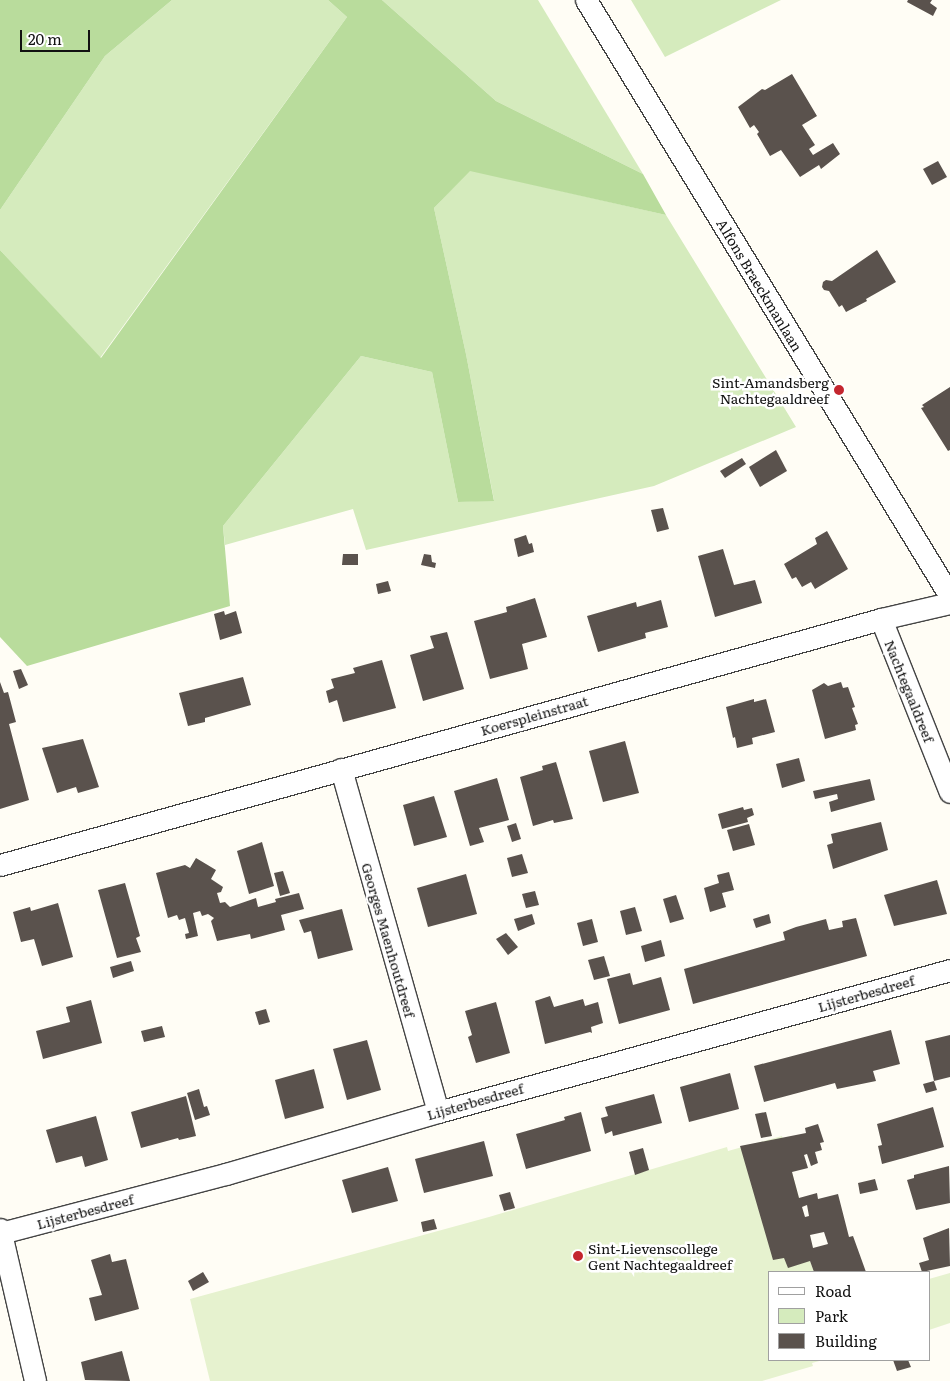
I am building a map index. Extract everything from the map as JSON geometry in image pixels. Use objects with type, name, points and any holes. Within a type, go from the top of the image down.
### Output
[{"type":"street","name":"Alfons Braeckmanlaan","points":[[586,0],[950,596]]},
{"type":"street","name":"Koerspleinstraat","points":[[0,866],[881,619],[950,603]]},
{"type":"street","name":"Nachtegaaldreef","points":[[881,619],[950,792]]},
{"type":"street","name":"Georges Maenhoutdreef","points":[[341,769],[438,1112]]},
{"type":"street","name":"Lijsterbesdreef","points":[[0,1231],[226,1174],[438,1112],[950,970]]},
{"type":"street","points":[[0,1231],[35,1381]]},
{"type":"green space","points":[[0,0],[172,0],[105,56],[0,210]]},
{"type":"green space","points":[[172,0],[328,0],[347,17],[100,358],[0,250],[0,210],[105,56]]},
{"type":"green space","points":[[328,0],[382,0],[496,101],[643,174],[666,215],[470,171],[434,208],[466,354],[494,501],[458,502],[432,372],[361,356],[223,526],[230,606],[27,666],[0,637],[0,250],[101,358],[347,17]]},
{"type":"green space","points":[[382,0],[538,0],[643,174],[496,101]]},
{"type":"green space","points":[[631,0],[781,0],[665,57]]},
{"type":"green space","points":[[470,170],[666,215],[796,427],[654,486],[366,550],[353,509],[225,545],[223,526],[361,356],[432,372],[458,502],[494,500],[466,354],[434,208]]},
{"type":"green space","name":"Sint-Lievenscollege Gent Nachtegaaldreef","points":[[782,1136],[813,1248],[806,1250],[814,1271],[768,1271],[768,1361],[819,1361],[812,1363],[813,1366],[762,1381],[210,1381],[190,1299],[489,1217],[727,1147],[728,1151]]},
{"type":"green space","points":[[950,1273],[950,1323],[930,1330],[930,1279]]},
{"type":"building","points":[[908,0],[932,0],[930,3],[937,8],[933,16],[907,2]]},
{"type":"building","points":[[792,74],[817,116],[802,125],[815,145],[809,149],[813,155],[833,143],[840,154],[821,169],[819,165],[800,177],[781,150],[770,156],[757,134],[759,132],[754,125],[750,128],[738,107],[762,89],[765,90]]},
{"type":"building","points":[[938,161],[947,177],[932,185],[923,169]]},
{"type":"building","points":[[877,250],[896,282],[846,312],[842,305],[839,307],[829,291],[824,290],[822,287],[823,282],[826,280],[832,281]]},
{"type":"building","points":[[950,387],[950,450],[948,451],[921,408],[924,407],[922,405]]},
{"type":"building","points":[[776,450],[787,471],[760,487],[749,467]]},
{"type":"building","points":[[742,458],[746,464],[725,478],[720,471]]},
{"type":"building","points":[[663,508],[669,529],[657,532],[651,510]]},
{"type":"building","points":[[827,531],[848,569],[815,589],[811,582],[802,587],[796,577],[792,579],[784,564],[817,544],[815,538]]},
{"type":"building","points":[[526,535],[529,544],[532,543],[534,552],[518,557],[514,539]]},
{"type":"building","points":[[723,549],[734,585],[755,580],[762,603],[715,617],[698,556]]},
{"type":"building","points":[[343,554],[358,554],[358,565],[342,565]]},
{"type":"building","points":[[424,554],[431,555],[432,562],[436,563],[435,568],[421,565]]},
{"type":"building","points":[[388,581],[391,591],[378,594],[376,584]]},
{"type":"building","points":[[535,598],[547,637],[522,644],[528,669],[490,679],[474,621],[507,612],[506,607]]},
{"type":"building","points":[[661,600],[668,627],[645,633],[646,638],[598,652],[587,616],[636,602],[637,607]]},
{"type":"building","points":[[224,611],[225,615],[236,611],[242,633],[220,640],[214,614]]},
{"type":"building","points":[[447,632],[464,689],[423,701],[410,655],[434,648],[430,636]]},
{"type":"building","points":[[382,660],[396,708],[343,722],[337,700],[329,703],[326,691],[334,688],[331,679],[355,673],[353,668]]},
{"type":"building","points":[[21,669],[28,685],[19,689],[13,671]]},
{"type":"building","points":[[243,677],[251,705],[205,718],[205,722],[188,726],[179,693]]},
{"type":"building","points":[[0,682],[4,693],[8,692],[16,722],[9,724],[29,800],[0,809]]},
{"type":"building","points":[[841,682],[843,688],[848,687],[855,707],[852,708],[858,724],[855,725],[856,730],[825,739],[812,690],[824,683],[828,686]]},
{"type":"building","points":[[754,699],[754,702],[766,699],[775,732],[752,738],[753,744],[737,748],[726,707]]},
{"type":"building","points":[[83,739],[99,787],[78,793],[76,787],[57,793],[42,748]]},
{"type":"building","points":[[625,741],[639,793],[603,802],[589,751]]},
{"type":"building","points":[[799,758],[805,781],[782,788],[776,764]]},
{"type":"building","points":[[556,762],[573,819],[554,823],[553,820],[533,826],[520,777],[543,770],[542,766]]},
{"type":"building","points":[[497,778],[509,820],[479,828],[484,842],[470,846],[454,791]]},
{"type":"building","points":[[870,779],[875,800],[831,812],[829,802],[838,799],[837,794],[815,799],[813,791]]},
{"type":"building","points":[[434,796],[447,837],[414,846],[403,805]]},
{"type":"building","points":[[743,807],[744,810],[752,808],[754,815],[747,818],[748,822],[722,829],[718,814]]},
{"type":"building","points":[[881,822],[888,850],[833,869],[827,845],[833,843],[831,834]]},
{"type":"building","points":[[516,823],[521,839],[512,842],[507,826]]},
{"type":"building","points":[[749,824],[755,845],[733,851],[727,830]]},
{"type":"building","points":[[262,842],[274,886],[249,894],[237,851]]},
{"type":"building","points":[[522,854],[528,873],[512,877],[507,858]]},
{"type":"building","points":[[196,858],[216,870],[211,879],[223,887],[221,892],[217,893],[220,903],[225,902],[230,907],[256,898],[258,907],[276,902],[275,899],[299,893],[304,909],[281,915],[285,930],[251,939],[250,934],[217,941],[211,921],[214,918],[208,914],[202,916],[200,911],[193,913],[198,936],[186,939],[185,934],[189,933],[185,918],[179,920],[177,915],[168,918],[156,873],[185,865],[190,868]]},
{"type":"building","points":[[283,871],[290,893],[280,896],[274,873]]},
{"type":"building","points":[[729,872],[734,890],[722,893],[726,907],[710,912],[704,888],[719,883],[717,875]]},
{"type":"building","points":[[466,874],[477,914],[428,927],[417,888]]},
{"type":"building","points":[[937,880],[947,914],[894,926],[884,895]]},
{"type":"building","points":[[125,883],[140,936],[136,938],[141,952],[117,958],[98,890]]},
{"type":"building","points":[[535,891],[539,905],[526,908],[522,894]]},
{"type":"building","points":[[676,895],[684,919],[670,923],[663,899]]},
{"type":"building","points":[[58,903],[73,957],[42,966],[34,939],[21,942],[13,912],[30,907],[31,911]]},
{"type":"building","points":[[635,907],[642,931],[626,935],[620,911]]},
{"type":"building","points":[[342,909],[353,950],[318,959],[311,931],[304,933],[299,920]]},
{"type":"building","points":[[532,914],[535,924],[518,931],[514,919]]},
{"type":"building","points":[[769,914],[771,923],[756,928],[753,919]]},
{"type":"building","points":[[856,918],[867,956],[693,1004],[684,969],[785,940],[783,932],[796,927],[826,919],[829,930],[843,927],[842,921]]},
{"type":"building","points":[[592,919],[598,942],[583,946],[577,923]]},
{"type":"building","points":[[506,933],[518,947],[508,955],[496,939]]},
{"type":"building","points":[[661,940],[665,956],[645,962],[641,946]]},
{"type":"building","points":[[604,956],[610,976],[594,980],[588,960]]},
{"type":"building","points":[[131,961],[134,971],[113,978],[110,967]]},
{"type":"building","points":[[630,973],[633,985],[661,977],[670,1010],[619,1024],[607,979]]},
{"type":"building","points":[[550,996],[554,1007],[583,999],[585,1006],[598,1002],[603,1023],[591,1027],[592,1033],[545,1044],[535,1001]]},
{"type":"building","points":[[91,1000],[102,1043],[43,1059],[36,1031],[70,1022],[66,1007]]},
{"type":"building","points":[[496,1002],[510,1053],[476,1063],[468,1037],[472,1035],[465,1011]]},
{"type":"building","points":[[266,1009],[270,1022],[259,1025],[255,1012]]},
{"type":"building","points":[[162,1026],[165,1037],[144,1042],[141,1031]]},
{"type":"building","points":[[891,1030],[900,1064],[873,1071],[876,1081],[837,1089],[835,1083],[764,1102],[754,1066]]},
{"type":"building","points":[[950,1035],[950,1077],[934,1081],[925,1041]]},
{"type":"building","points":[[367,1040],[381,1090],[347,1100],[333,1049]]},
{"type":"building","points":[[314,1069],[324,1108],[285,1119],[275,1080]]},
{"type":"building","points":[[730,1073],[739,1109],[689,1122],[680,1087]]},
{"type":"building","points":[[934,1081],[937,1090],[926,1093],[923,1084]]},
{"type":"building","points":[[199,1089],[204,1107],[207,1106],[210,1115],[195,1120],[187,1093]]},
{"type":"building","points":[[654,1094],[662,1123],[613,1136],[612,1131],[605,1134],[601,1118],[608,1116],[605,1107]]},
{"type":"building","points":[[186,1096],[196,1136],[179,1140],[178,1138],[141,1148],[131,1112]]},
{"type":"building","points":[[933,1107],[944,1147],[882,1164],[878,1146],[882,1145],[877,1124]]},
{"type":"building","points":[[581,1112],[591,1151],[526,1169],[516,1134],[565,1120],[564,1117]]},
{"type":"building","points":[[766,1112],[772,1136],[761,1138],[755,1114]]},
{"type":"building","points":[[96,1116],[108,1160],[85,1167],[82,1156],[56,1163],[46,1130]]},
{"type":"building","points":[[818,1124],[824,1142],[820,1143],[822,1150],[815,1152],[818,1163],[811,1166],[807,1154],[804,1155],[808,1168],[792,1172],[799,1198],[817,1193],[818,1199],[838,1194],[849,1237],[853,1236],[866,1271],[814,1271],[810,1261],[788,1268],[784,1258],[773,1260],[740,1146],[806,1133],[805,1128]],"holes":[[[807,1205],[809,1216],[805,1217],[802,1207]],[[824,1232],[828,1244],[813,1248],[810,1235]]]},
{"type":"building","points":[[484,1141],[493,1176],[424,1193],[415,1159]]},
{"type":"building","points":[[643,1148],[649,1170],[635,1175],[629,1152]]},
{"type":"building","points":[[949,1166],[950,1203],[916,1210],[907,1180],[914,1178],[914,1175]]},
{"type":"building","points":[[388,1167],[398,1201],[352,1213],[342,1180]]},
{"type":"building","points":[[875,1179],[878,1190],[860,1194],[858,1183]]},
{"type":"building","points":[[510,1192],[515,1208],[504,1211],[499,1195]]},
{"type":"building","points":[[434,1219],[437,1229],[423,1232],[421,1222]]},
{"type":"building","points":[[949,1228],[950,1266],[922,1271],[919,1263],[929,1260],[923,1238]]},
{"type":"building","points":[[110,1254],[112,1262],[126,1259],[139,1309],[95,1321],[89,1298],[102,1295],[91,1260]]},
{"type":"building","points":[[203,1272],[209,1282],[193,1291],[188,1281]]},
{"type":"building","points":[[122,1351],[130,1381],[85,1380],[81,1362]]},
{"type":"building","points":[[893,1361],[908,1361],[911,1367],[897,1371]]},
{"type":"place","name":"Sint-Amandsberg Nachtegaaldreef","points":[[839,390]]},
{"type":"place","name":"Sint-Lievenscollege Gent Nachtegaaldreef","points":[[578,1256]]}]
